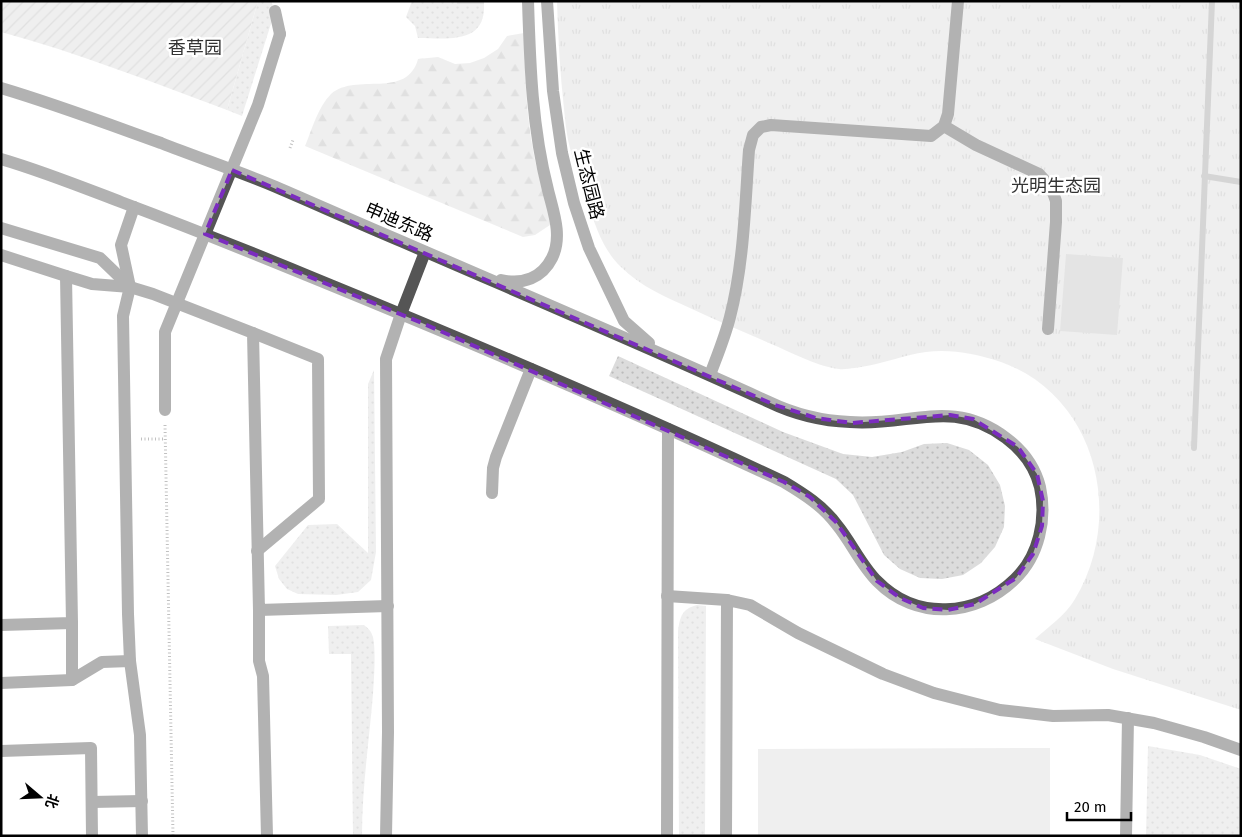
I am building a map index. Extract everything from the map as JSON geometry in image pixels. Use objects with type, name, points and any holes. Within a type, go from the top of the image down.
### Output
[{"type":"street","points":[[482,276],[520,282],[532,279],[542,271],[552,257],[556,242],[554,211],[542,165],[535,122],[528,1]]},
{"type":"street","name":"生态园路","points":[[547,1],[553,91],[562,153],[574,202],[589,248],[624,321],[658,352]]},
{"type":"street","points":[[710,375],[730,318],[734,297],[739,269],[749,150],[754,135],[761,127],[771,126],[931,136],[944,126],[948,114],[958,1]]},
{"type":"street","points":[[165,410],[165,332],[258,106],[280,34],[275,11]]},
{"type":"street","name":"申迪东路","points":[[1,88],[58,105],[231,169],[658,352],[775,405],[816,418],[852,423],[883,422],[950,415],[973,419],[995,430],[1018,447],[1037,474],[1043,501],[1042,526],[1033,554],[1016,578],[996,594],[976,604],[948,610],[923,608],[900,598],[877,581],[836,522],[810,498],[784,482],[668,429]]},
{"type":"street","points":[[944,126],[976,144],[1039,174],[1052,187],[1056,201],[1056,222],[1048,329]]},
{"type":"street","points":[[1,159],[33,168],[248,251],[531,369],[668,429],[667,836]]},
{"type":"street","points":[[134,207],[121,245],[130,287],[123,316],[130,661],[140,734],[142,836]]},
{"type":"street","points":[[1,228],[100,258],[130,287]]},
{"type":"street","points":[[386,836],[388,606],[386,359],[425,252]]},
{"type":"street","points":[[1,255],[92,284],[130,287],[152,294],[318,359],[319,499],[258,551]]},
{"type":"street","points":[[66,276],[72,680]]},
{"type":"street","points":[[254,333],[259,661],[263,676],[267,836]]},
{"type":"street","points":[[492,492],[496,458],[531,369]]},
{"type":"street","points":[[667,596],[727,600],[750,605],[798,633],[883,674],[934,693],[1000,710],[1053,716],[1108,715],[1154,722],[1241,750]]},
{"type":"street","points":[[726,836],[727,600]]},
{"type":"street","points":[[259,610],[388,606]]},
{"type":"street","points":[[1,625],[72,623]]},
{"type":"street","points":[[1,683],[72,680],[102,662],[130,661]]},
{"type":"street","points":[[1126,836],[1128,718]]},
{"type":"street","points":[[1,750],[90,748],[92,836]]},
{"type":"street","points":[[92,802],[142,801]]},
{"type":"path","points":[[290,148],[293,140]]},
{"type":"path","points":[[165,410],[173,836]]},
{"type":"path","points":[[140,439],[165,439]]},
{"type":"highlighted area","points":[[232,170],[775,405],[816,418],[852,423],[950,415],[973,419],[1018,447],[1037,474],[1043,501],[1042,526],[1033,554],[1016,578],[975,604],[948,610],[923,608],[900,598],[877,581],[836,522],[810,497],[784,482],[422,323],[205,234]]},
{"type":"green space","name":"香草园","points":[[1,1],[258,1],[227,110],[87,59],[1,32]]},
{"type":"green space","points":[[258,1],[271,1],[275,11],[242,116],[227,110]]},
{"type":"green space","points":[[412,1],[457,1],[457,4],[484,4],[483,17],[479,27],[472,33],[463,36],[452,38],[418,38],[415,26],[406,17]]},
{"type":"green space","name":"光明生态园","points":[[557,1],[1241,1],[1241,710],[1113,669],[1035,639],[1062,616],[1071,605],[1090,566],[1098,532],[1099,497],[1093,462],[1080,430],[1060,402],[1034,379],[1001,362],[978,356],[944,351],[910,355],[855,368],[839,369],[824,366],[663,296],[645,286],[621,267],[609,253],[597,230],[568,140],[560,68]]},
{"type":"green space","points":[[524,33],[525,79],[531,140],[548,208],[550,225],[535,235],[523,237],[305,146],[322,105],[331,94],[341,88],[354,85],[380,84],[403,79],[412,71],[418,59],[438,57],[455,64],[470,63],[484,58],[498,49],[507,36]]},
{"type":"green space","points":[[618,356],[783,432],[843,454],[872,457],[902,452],[924,444],[947,443],[969,450],[988,465],[1000,485],[1005,506],[1004,527],[995,547],[981,563],[963,575],[942,579],[920,578],[900,569],[884,555],[853,495],[836,479],[609,376]]},
{"type":"green space","points":[[374,370],[376,552],[371,580],[358,592],[336,595],[298,594],[287,589],[279,579],[275,566],[308,525],[337,524],[368,553],[368,384]]},
{"type":"green space","points":[[697,605],[706,606],[705,836],[679,836],[678,631],[685,611]]},
{"type":"green space","points":[[364,625],[370,630],[373,637],[375,657],[374,681],[364,783],[362,836],[353,836],[351,654],[329,654],[328,626]]},
{"type":"green space","points":[[1148,746],[1200,755],[1241,769],[1241,836],[1146,836]]},
{"type":"green space","points":[[1050,748],[1050,836],[758,836],[758,749]]},
{"type":"building","points":[[457,1],[484,1],[484,4],[457,4]]},
{"type":"building","points":[[1066,254],[1123,258],[1117,335],[1060,331]]},
{"type":"waterway","points":[[1194,448],[1212,1]]},
{"type":"waterway","points":[[1204,176],[1241,182]]}]
